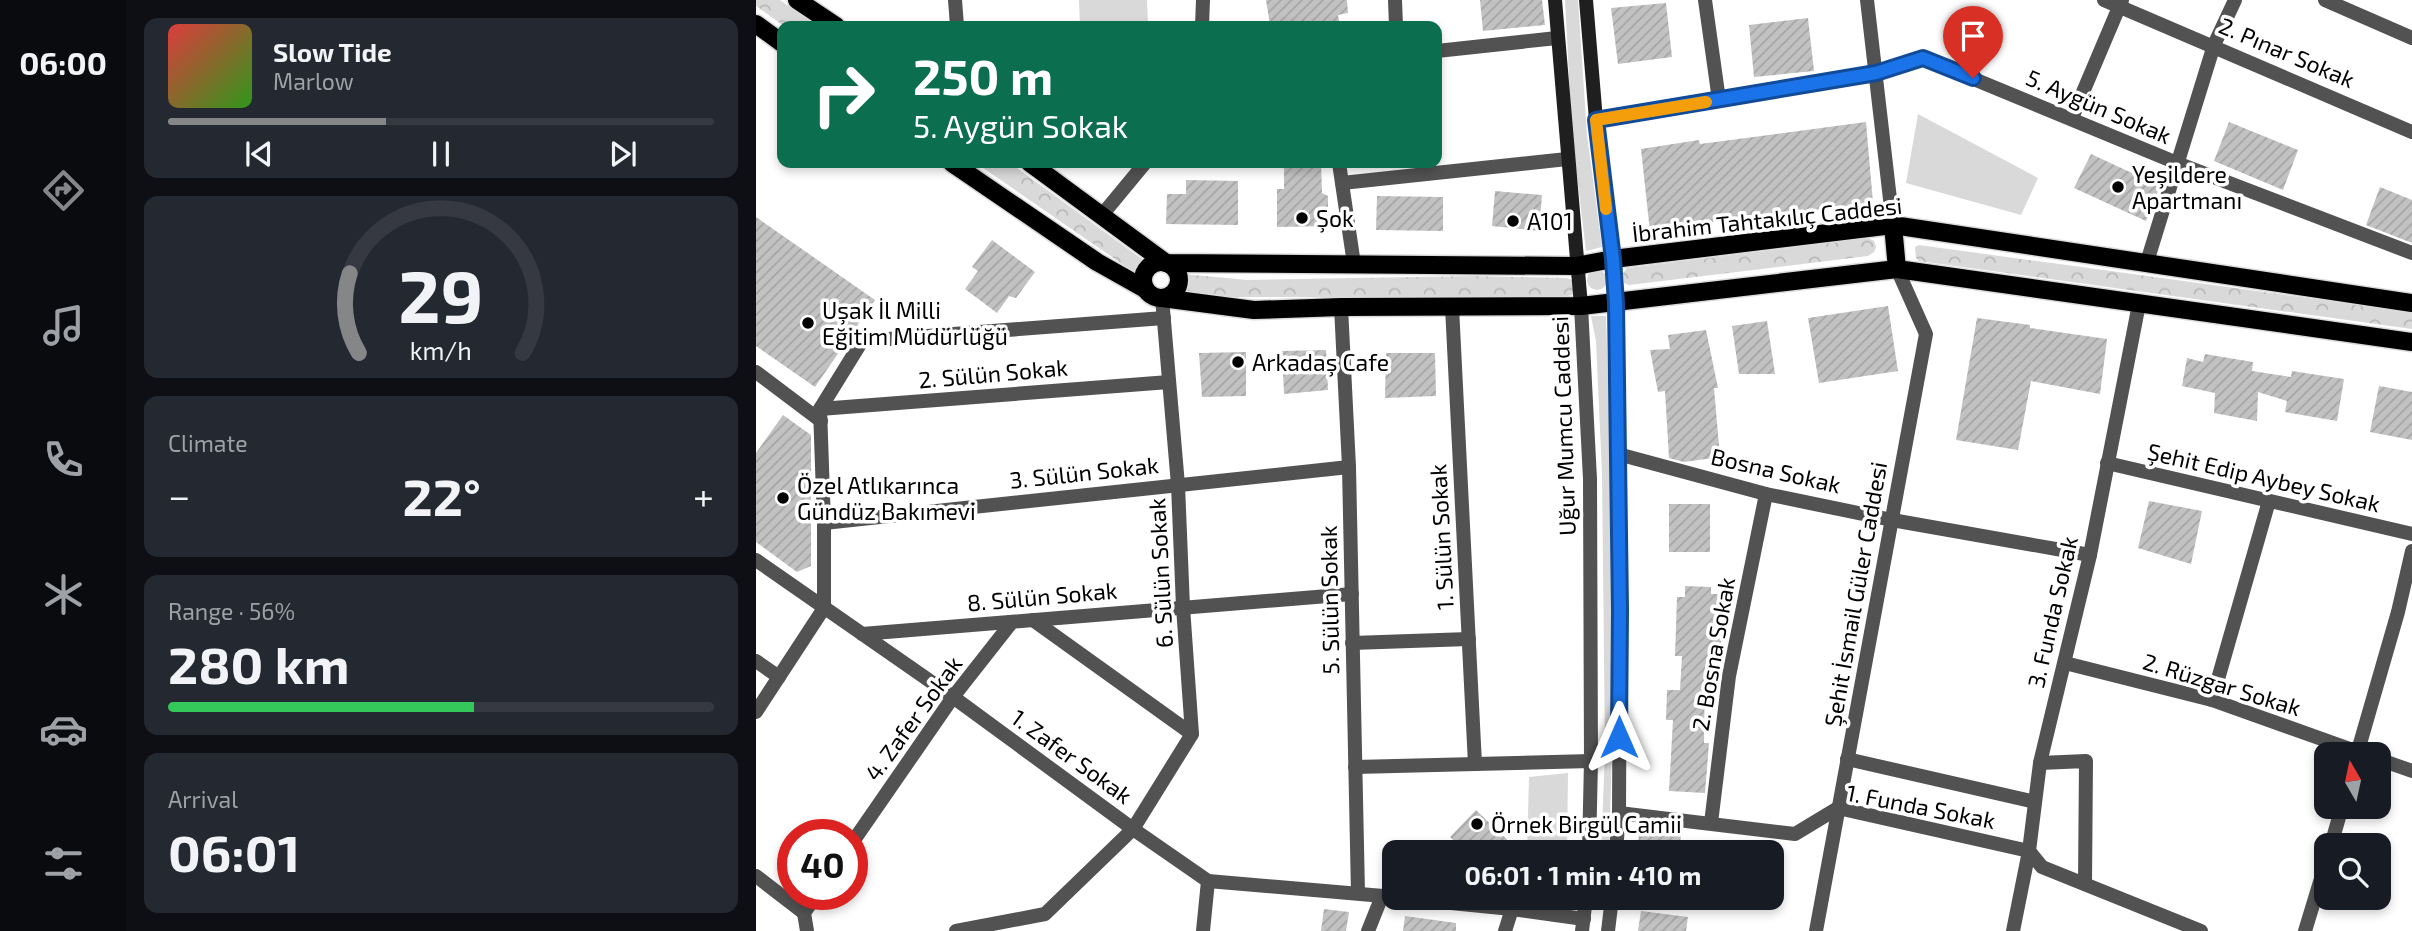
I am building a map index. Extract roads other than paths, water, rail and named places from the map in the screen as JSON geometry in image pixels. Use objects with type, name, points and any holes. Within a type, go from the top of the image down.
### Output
[{"type":"main road","points":[[797,0],[828,21]]},
{"type":"main road","name":"Uğur Mumcu Caddesi","points":[[1555,0],[1581,306]]},
{"type":"main road","points":[[1586,0],[1616,303]]},
{"type":"main road","points":[[756,24],[777,39]]},
{"type":"main road","points":[[959,168],[1097,262],[1153,296],[1254,310],[1581,306],[1897,269],[2412,342]]},
{"type":"main road","points":[[1037,168],[1174,268],[1179,282],[1171,295],[1162,298]]},
{"type":"main road","points":[[1893,225],[1897,269]]},
{"type":"main road","name":"İbrahim Tahtakılıç Caddesi","points":[[1166,263],[1576,266],[1613,259],[1893,225],[2412,303]]},
{"type":"main road","points":[[1145,289],[1143,279],[1147,269],[1155,263],[1166,263]]},
{"type":"street","points":[[955,0],[957,21]]},
{"type":"street","points":[[1202,21],[1203,0]]},
{"type":"street","points":[[1395,0],[1396,21]]},
{"type":"street","points":[[1705,0],[1719,100]]},
{"type":"street","points":[[1867,0],[1893,225]]},
{"type":"street","name":"2. Pınar Sokak","points":[[2104,0],[2120,3],[2412,132]]},
{"type":"street","points":[[2147,262],[2214,45],[2235,0]]},
{"type":"street","points":[[2325,0],[2412,38]]},
{"type":"street","points":[[2072,118],[2120,3]]},
{"type":"street","points":[[1442,50],[1557,38]]},
{"type":"street","name":"5. Aygün Sokak","points":[[1596,120],[1876,73],[1923,58],[2177,163],[2412,253]]},
{"type":"street","points":[[1342,183],[1567,159]]},
{"type":"street","points":[[1102,215],[1141,168]]},
{"type":"street","points":[[1340,168],[1354,264]]},
{"type":"street","name":"Şehit İsmail Güler Caddesi","points":[[1816,931],[1926,334],[1897,269]]},
{"type":"street","name":"6. Sülün Sokak","points":[[1162,298],[1178,485],[1192,734]]},
{"type":"street","points":[[1616,303],[1619,813],[1617,840]]},
{"type":"street","name":"3. Funda Sokak","points":[[2013,931],[2029,851],[2040,763],[2090,555],[2139,304]]},
{"type":"street","name":"Uğur Mumcu Caddesi","points":[[1581,306],[1590,479],[1589,840]]},
{"type":"street","name":"5. Sülün Sokak","points":[[1341,307],[1349,467],[1358,893]]},
{"type":"street","name":"1. Sülün Sokak","points":[[1452,307],[1475,764]]},
{"type":"street","points":[[756,712],[824,608],[821,415],[862,341],[1164,318]]},
{"type":"street","points":[[756,372],[821,415]]},
{"type":"street","name":"2. Sülün Sokak","points":[[821,415],[1170,382]]},
{"type":"street","name":"Bosna Sokak","points":[[1618,454],[1766,494],[1892,520],[2090,555]]},
{"type":"street","name":"Şehit Edip Aybey Sokak","points":[[2106,463],[2412,534]]},
{"type":"street","name":"3. Sülün Sokak","points":[[824,523],[1349,467]]},
{"type":"street","name":"2. Bosna Sokak","points":[[1711,823],[1729,676],[1766,494]]},
{"type":"street","points":[[2212,700],[2269,501]]},
{"type":"street","points":[[2364,742],[2405,615],[2412,551]]},
{"type":"street","name":"1. Zafer Sokak","points":[[756,560],[953,697],[1208,881]]},
{"type":"street","name":"8. Sülün Sokak","points":[[862,634],[1352,594]]},
{"type":"street","points":[[956,931],[1045,914],[1133,829],[1192,734],[1033,620]]},
{"type":"street","name":"4. Zafer Sokak","points":[[868,820],[953,697],[1013,622]]},
{"type":"street","points":[[1352,643],[1469,639]]},
{"type":"street","points":[[756,661],[779,677]]},
{"type":"street","name":"2. Rüzgar Sokak","points":[[2065,663],[2212,700],[2327,742]]},
{"type":"street","points":[[1847,759],[2035,802]]},
{"type":"street","points":[[1355,766],[1591,761]]},
{"type":"street","points":[[2040,763],[2086,761],[2085,884]]},
{"type":"street","points":[[2391,764],[2412,771]]},
{"type":"street","name":"1. Funda Sokak","points":[[1619,813],[1795,834],[1838,808],[2029,851],[2042,867],[2201,931]]},
{"type":"street","points":[[756,876],[804,913],[807,931]]},
{"type":"street","points":[[1203,931],[1208,881],[1382,896]]},
{"type":"street","points":[[2305,931],[2314,901]]},
{"type":"street","points":[[1368,931],[1382,908]]},
{"type":"street","points":[[1505,931],[1512,910]]},
{"type":"street","points":[[1516,910],[1609,928],[1611,910]]},
{"type":"street","points":[[1044,931],[1045,914]]},
{"type":"place","name":"Yeşildere Apartmanı","points":[[2118,187]]},
{"type":"place","name":"Şok","points":[[1302,218]]},
{"type":"place","name":"A101","points":[[1513,221]]},
{"type":"place","name":"Uşak İl Milli Eğitim Müdürlüğü","points":[[808,323]]},
{"type":"place","name":"Arkadaş Cafe","points":[[1238,362]]},
{"type":"place","name":"Özel Atlıkarınca Gündüz Bakımevi","points":[[783,498]]},
{"type":"place","name":"Örnek Birgül Camii","points":[[1477,824]]}]
